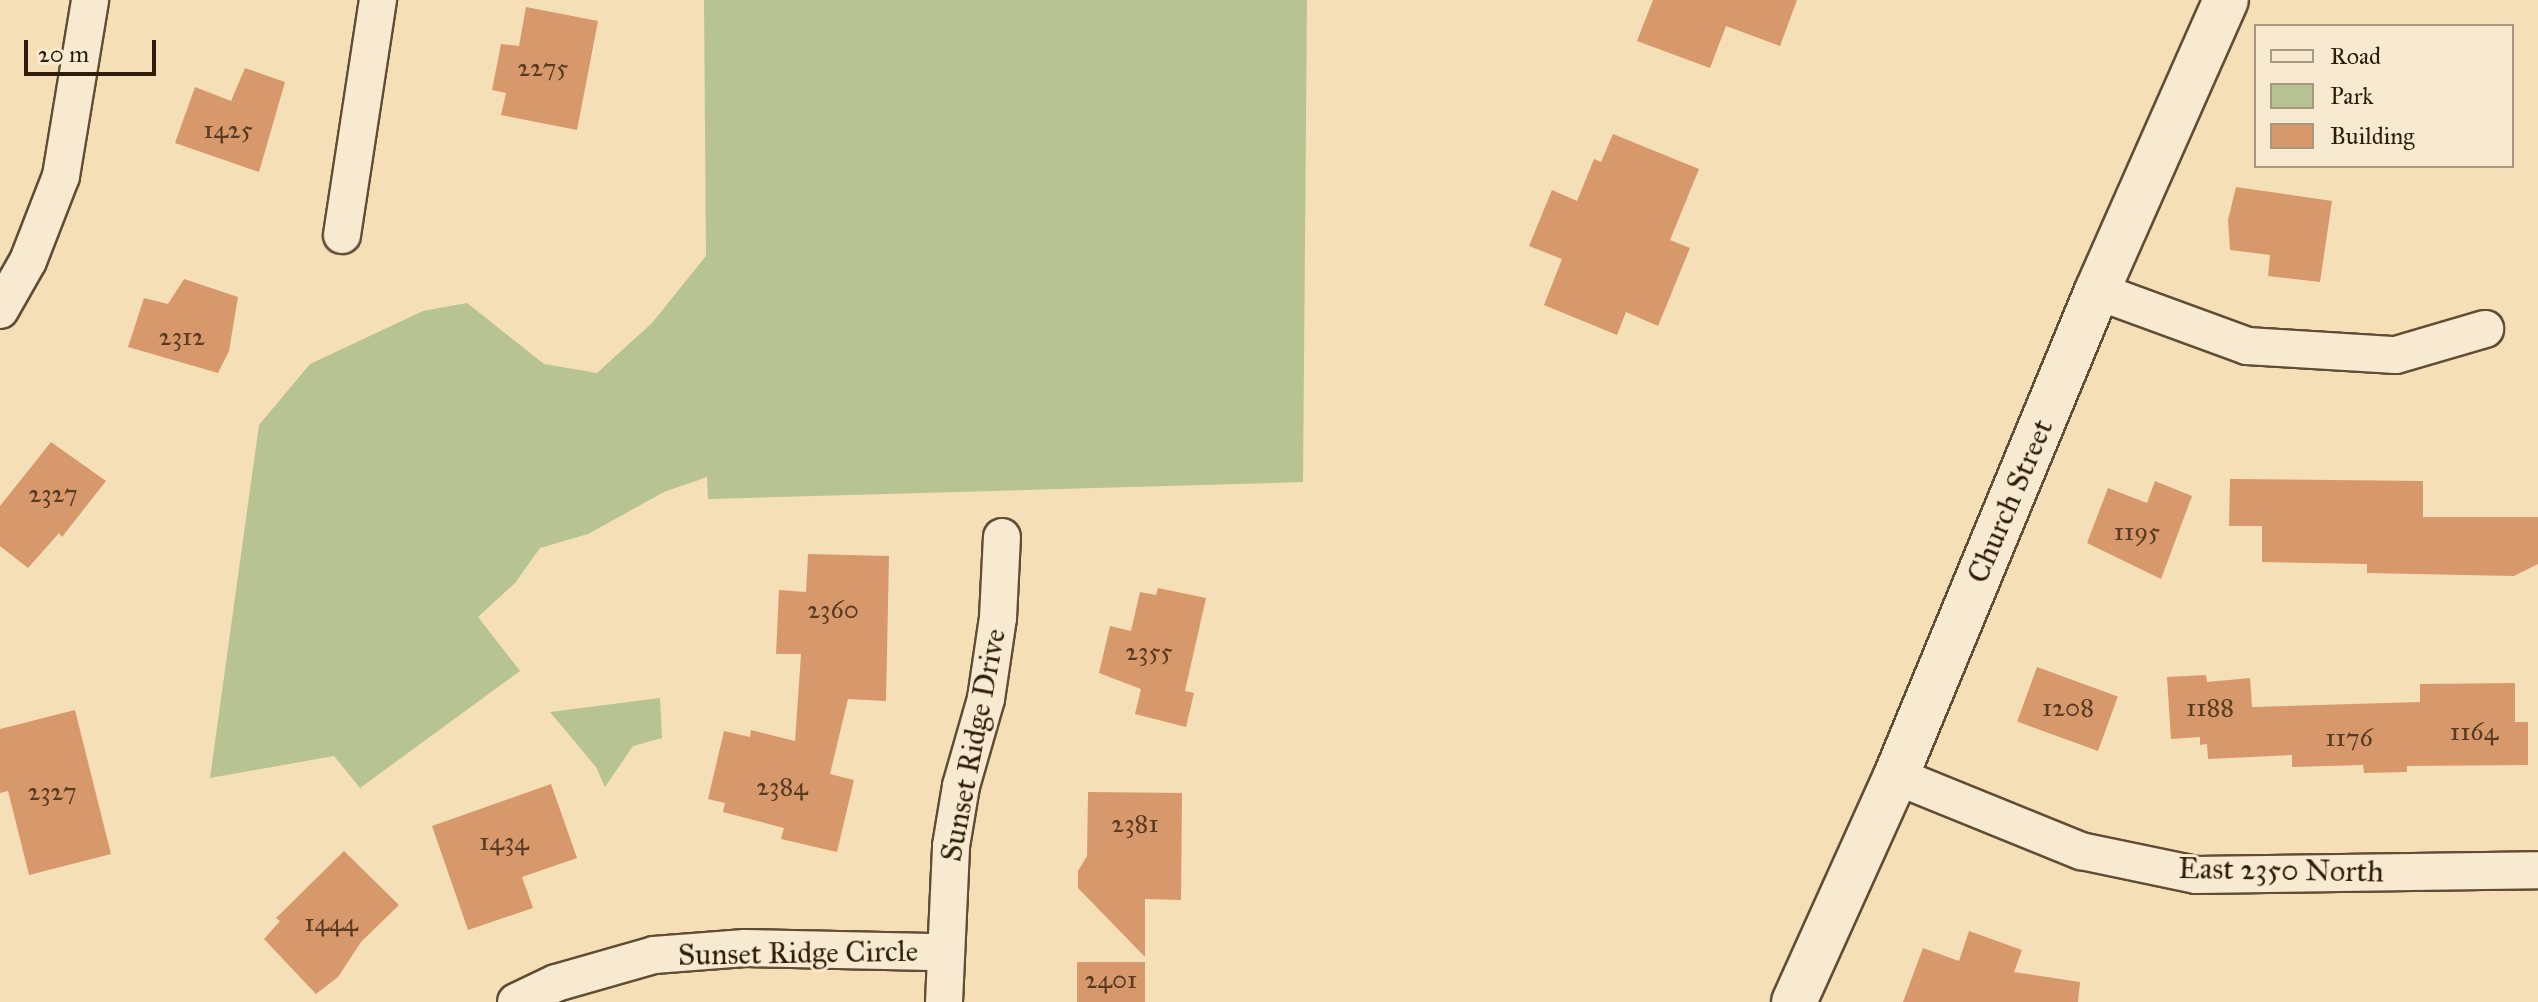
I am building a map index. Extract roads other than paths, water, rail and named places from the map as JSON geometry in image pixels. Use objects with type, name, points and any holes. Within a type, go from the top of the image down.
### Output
[{"type":"street","points":[[0,310],[28,261],[61,176],[90,0]]},
{"type":"street","points":[[342,235],[378,0]]},
{"type":"street","name":"Church Street","points":[[1794,1002],[1896,776],[2097,291],[2226,0]]},
{"type":"street","points":[[2097,291],[2247,346],[2396,355],[2485,329]]},
{"type":"street","name":"Sunset Ridge Drive","points":[[944,1002],[943,952],[953,831],[986,699],[998,618],[1002,537]]},
{"type":"street","name":"East 2350 North","points":[[1896,776],[2081,851],[2196,875],[2538,870]]},
{"type":"street","name":"Sunset Ridge Circle","points":[[516,1002],[556,983],[654,955],[745,948],[943,952]]}]
